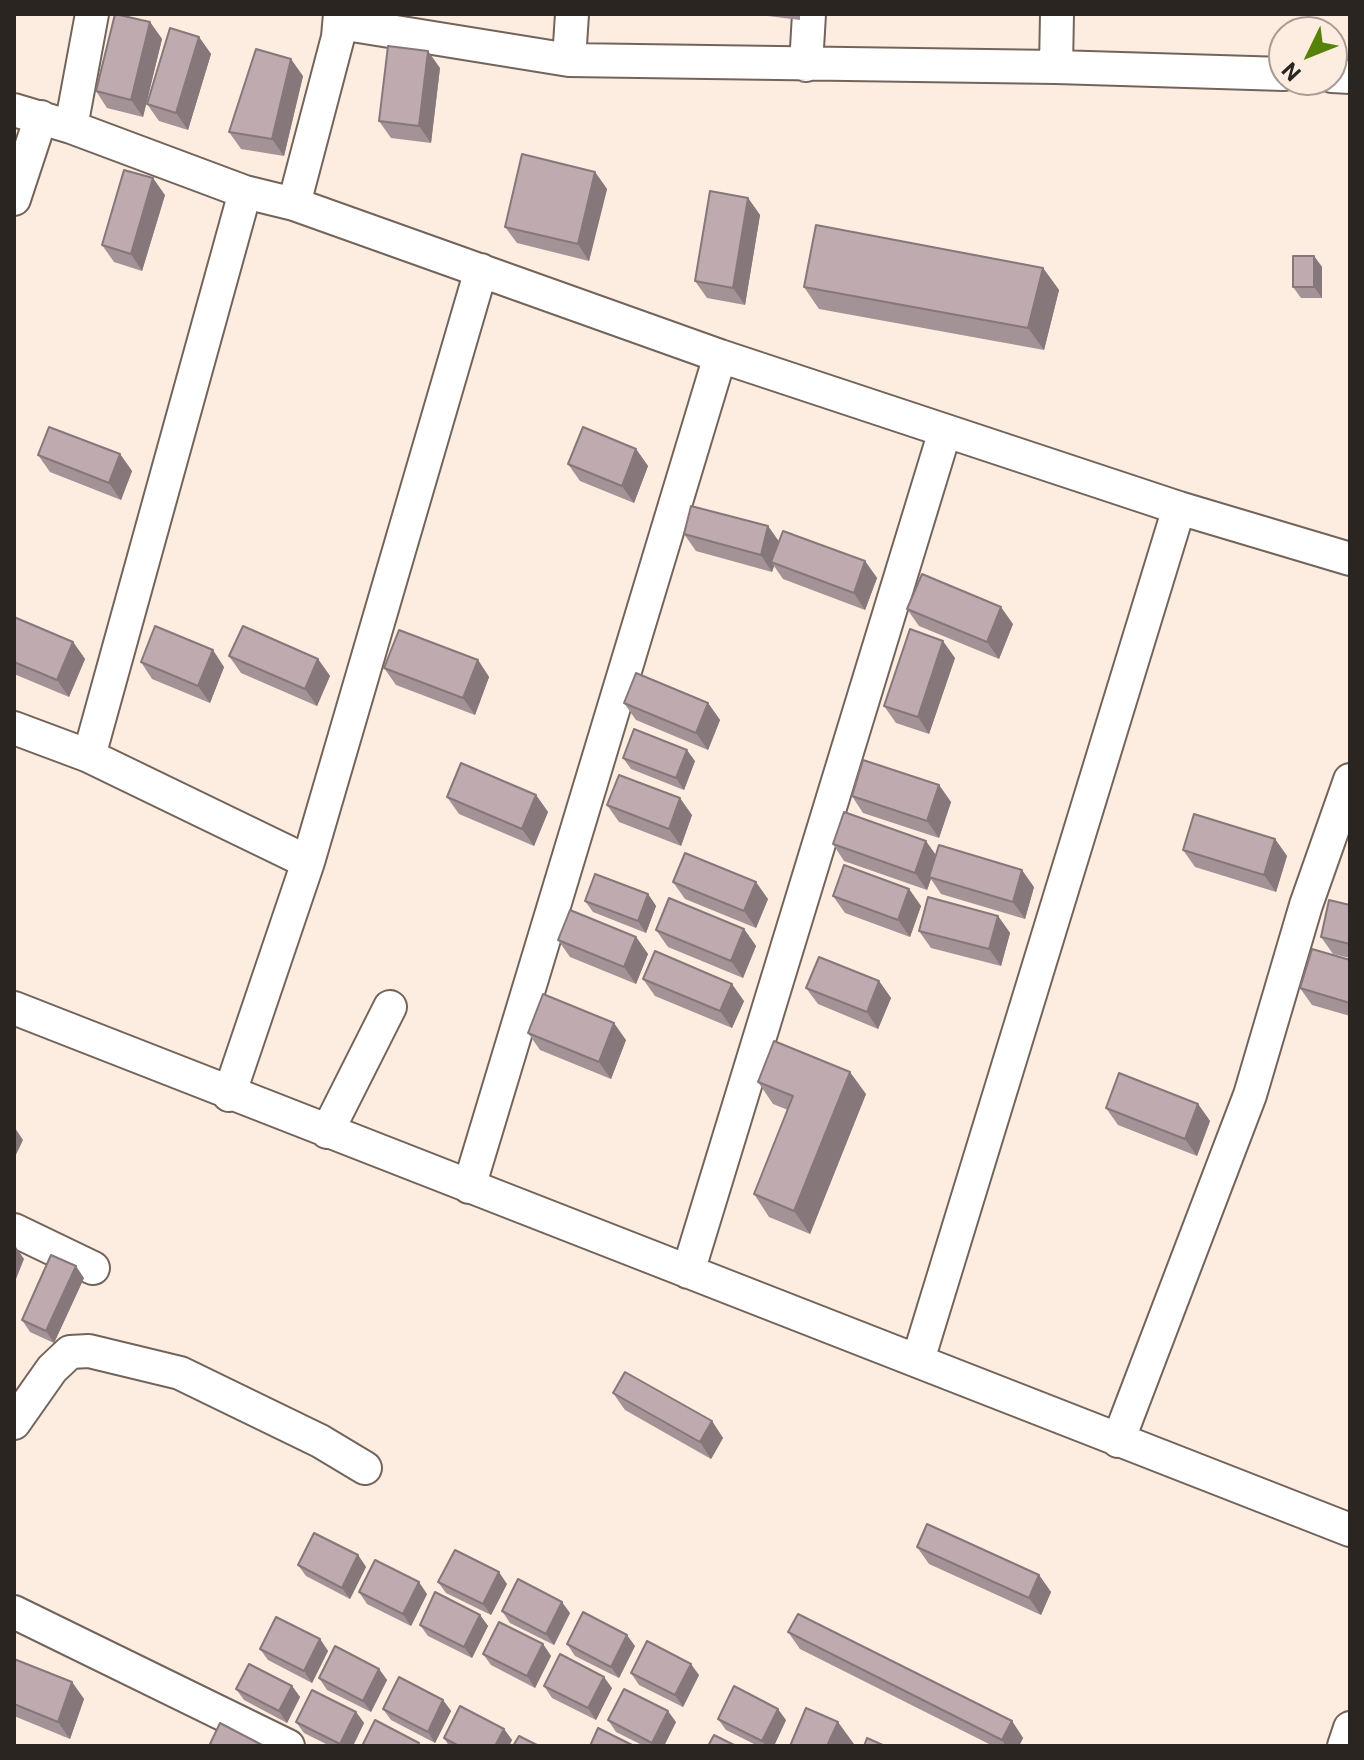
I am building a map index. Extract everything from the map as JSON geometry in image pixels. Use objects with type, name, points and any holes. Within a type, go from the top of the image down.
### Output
[{"type":"street","points":[[14,199],[42,118],[92,14]]},
{"type":"street","points":[[569,60],[572,14]]},
{"type":"street","points":[[806,65],[809,14]]},
{"type":"street","points":[[1056,67],[1057,14]]},
{"type":"street","points":[[294,204],[340,18],[569,60],[1056,67],[1268,74]]},
{"type":"street","points":[[42,118],[245,192],[294,204],[720,356],[1179,508],[1350,559]]},
{"type":"street","points":[[89,756],[245,192]]},
{"type":"street","points":[[229,1095],[308,862],[481,270]]},
{"type":"street","points":[[469,1187],[720,356]]},
{"type":"street","points":[[688,1272],[945,431]]},
{"type":"street","points":[[918,1360],[1179,508]]},
{"type":"street","points":[[14,728],[89,756],[308,862]]},
{"type":"street","points":[[1118,1441],[1250,1095],[1306,905],[1350,780]]},
{"type":"street","points":[[327,1132],[390,1007]]},
{"type":"street","points":[[14,1008],[229,1095],[1350,1530]]},
{"type":"street","points":[[14,1230],[93,1268]]},
{"type":"street","points":[[14,1423],[52,1369],[70,1352],[89,1351],[180,1373],[320,1441],[365,1468]]},
{"type":"street","points":[[14,1612],[288,1746]]},
{"type":"street","points":[[1344,1746],[1350,1728]]},
{"type":"building","points":[[115,14],[150,22],[131,100],[96,91]]},
{"type":"building","points":[[170,28],[199,37],[176,113],[147,104]]},
{"type":"building","points":[[388,46],[428,51],[419,126],[379,121]]},
{"type":"building","points":[[256,49],[291,59],[272,139],[229,132]]},
{"type":"building","points":[[522,154],[595,172],[578,244],[505,227]]},
{"type":"building","points":[[124,170],[153,178],[131,254],[102,245]]},
{"type":"building","points":[[710,191],[748,198],[733,288],[695,281]]},
{"type":"building","points":[[816,225],[1043,268],[1028,328],[804,287]]},
{"type":"building","points":[[1293,256],[1314,256],[1314,287],[1293,287]]},
{"type":"building","points":[[49,427],[120,454],[109,483],[38,455]]},
{"type":"building","points":[[583,427],[636,449],[622,486],[568,464]]},
{"type":"building","points":[[691,506],[768,526],[761,555],[684,534]]},
{"type":"building","points":[[783,531],[865,561],[854,593],[771,562]]},
{"type":"building","points":[[922,574],[1001,607],[987,642],[907,609]]},
{"type":"building","points":[[14,617],[73,642],[57,680],[14,662]]},
{"type":"building","points":[[155,626],[213,650],[198,686],[141,662]]},
{"type":"building","points":[[243,626],[318,659],[305,689],[229,656]]},
{"type":"building","points":[[910,629],[943,641],[918,717],[884,706]]},
{"type":"building","points":[[399,630],[478,660],[463,698],[384,668]]},
{"type":"building","points":[[636,673],[708,703],[696,733],[624,703]]},
{"type":"building","points":[[634,729],[687,750],[676,778],[623,758]]},
{"type":"building","points":[[863,760],[939,785],[927,821],[852,796]]},
{"type":"building","points":[[461,763],[536,795],[522,829],[447,797]]},
{"type":"building","points":[[619,775],[680,798],[669,829],[607,805]]},
{"type":"building","points":[[844,812],[926,841],[915,873],[833,844]]},
{"type":"building","points":[[1194,814],[1275,839],[1264,875],[1183,850]]},
{"type":"building","points":[[939,845],[1022,870],[1013,902],[929,877]]},
{"type":"building","points":[[685,853],[756,882],[744,911],[673,882]]},
{"type":"building","points":[[844,865],[909,889],[898,920],[833,896]]},
{"type":"building","points":[[595,874],[648,894],[638,921],[585,901]]},
{"type":"building","points":[[928,897],[998,916],[989,949],[919,931]]},
{"type":"building","points":[[669,898],[744,929],[731,961],[656,930]]},
{"type":"building","points":[[1329,900],[1350,905],[1350,944],[1321,937]]},
{"type":"building","points":[[570,910],[636,937],[624,967],[558,940]]},
{"type":"building","points":[[1312,949],[1350,960],[1350,1003],[1300,988]]},
{"type":"building","points":[[655,951],[732,984],[720,1011],[643,979]]},
{"type":"building","points":[[819,957],[879,981],[867,1012],[806,988]]},
{"type":"building","points":[[543,994],[614,1023],[599,1062],[528,1033]]},
{"type":"building","points":[[774,1041],[850,1072],[794,1211],[754,1194],[793,1096],[758,1082]]},
{"type":"building","points":[[1119,1073],[1198,1104],[1185,1139],[1106,1108]]},
{"type":"building","points":[[51,1255],[76,1266],[46,1331],[22,1320]]},
{"type":"building","points":[[625,1372],[712,1421],[700,1442],[613,1393]]},
{"type":"building","points":[[927,1524],[1039,1575],[1029,1598],[917,1547]]},
{"type":"building","points":[[314,1533],[358,1555],[342,1588],[298,1565]]},
{"type":"building","points":[[455,1550],[499,1572],[483,1604],[438,1582]]},
{"type":"building","points":[[375,1560],[419,1582],[403,1614],[359,1592]]},
{"type":"building","points":[[518,1579],[562,1602],[546,1634],[502,1611]]},
{"type":"building","points":[[435,1592],[480,1615],[464,1647],[420,1625]]},
{"type":"building","points":[[583,1612],[627,1635],[611,1667],[567,1644]]},
{"type":"building","points":[[798,1614],[1012,1721],[1002,1740],[788,1632]]},
{"type":"building","points":[[276,1617],[320,1639],[304,1671],[260,1649]]},
{"type":"building","points":[[499,1622],[543,1644],[527,1676],[483,1654]]},
{"type":"building","points":[[647,1641],[691,1664],[675,1695],[631,1673]]},
{"type":"building","points":[[335,1646],[379,1669],[363,1701],[319,1678]]},
{"type":"building","points":[[560,1654],[604,1677],[588,1708],[544,1686]]},
{"type":"building","points":[[14,1659],[72,1682],[58,1722],[14,1704]]},
{"type":"building","points":[[249,1664],[292,1686],[279,1711],[236,1689]]},
{"type":"building","points":[[399,1677],[443,1700],[428,1732],[383,1709]]},
{"type":"building","points":[[734,1686],[778,1709],[762,1741],[718,1719]]},
{"type":"building","points":[[624,1689],[668,1711],[652,1743],[608,1720]]},
{"type":"building","points":[[312,1690],[356,1712],[340,1744],[296,1722]]},
{"type":"building","points":[[460,1706],[504,1729],[495,1746],[459,1746],[444,1738]]},
{"type":"building","points":[[806,1708],[838,1722],[827,1746],[790,1746]]},
{"type":"building","points":[[375,1720],[419,1743],[418,1746],[362,1746]]},
{"type":"building","points":[[220,1723],[262,1745],[210,1744]]},
{"type":"building","points":[[598,1728],[634,1746],[590,1746]]},
{"type":"building","points":[[714,1735],[736,1746],[708,1746]]},
{"type":"building","points":[[519,1736],[539,1746],[513,1746]]},
{"type":"building","points":[[867,1738],[885,1746],[864,1746]]}]
